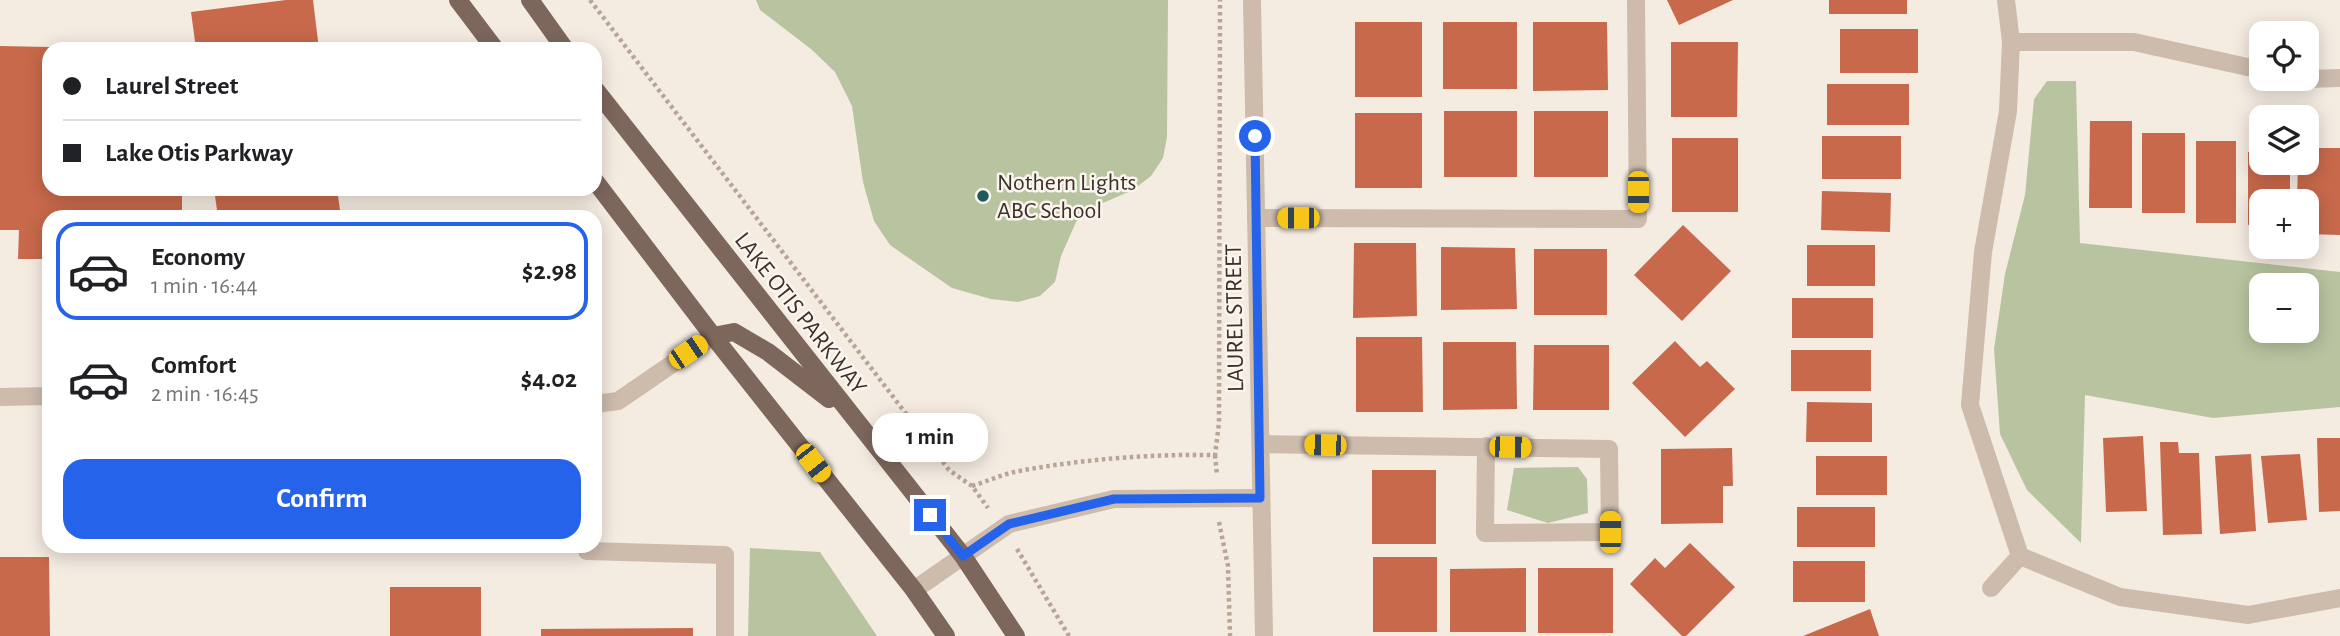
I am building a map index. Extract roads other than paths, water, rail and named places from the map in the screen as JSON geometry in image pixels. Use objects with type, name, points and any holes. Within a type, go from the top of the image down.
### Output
[{"type":"main road","points":[[458,0],[490,42]]},
{"type":"main road","points":[[530,0],[560,42]]},
{"type":"main road","name":"LAKE OTIS PARKWAY","points":[[602,98],[846,411],[963,556],[1016,636]]},
{"type":"main road","points":[[602,190],[713,336],[914,590],[946,636]]},
{"type":"main road","points":[[713,336],[734,332],[768,352],[846,411]]},
{"type":"street","name":"LAUREL STREET","points":[[1252,0],[1264,636]]},
{"type":"street","points":[[1256,218],[1638,219],[1636,0]]},
{"type":"street","points":[[2006,0],[2011,42],[2008,111],[1983,252],[1970,405],[2020,556],[2120,597],[2248,615],[2340,598]]},
{"type":"street","points":[[2011,42],[2134,42],[2249,67]]},
{"type":"street","points":[[2319,79],[2340,78]]},
{"type":"street","points":[[602,403],[618,401],[713,336]]},
{"type":"street","points":[[0,397],[42,396]]},
{"type":"street","points":[[1261,444],[1486,446],[1609,449],[1610,532],[1485,533],[1486,446]]},
{"type":"street","points":[[914,590],[1009,524],[1114,499],[1260,498]]},
{"type":"street","points":[[602,551],[725,555],[725,636]]},
{"type":"street","points":[[1991,588],[2020,556]]},
{"type":"place","name":"Nothern Lights ABC School","points":[[983,196]]}]
